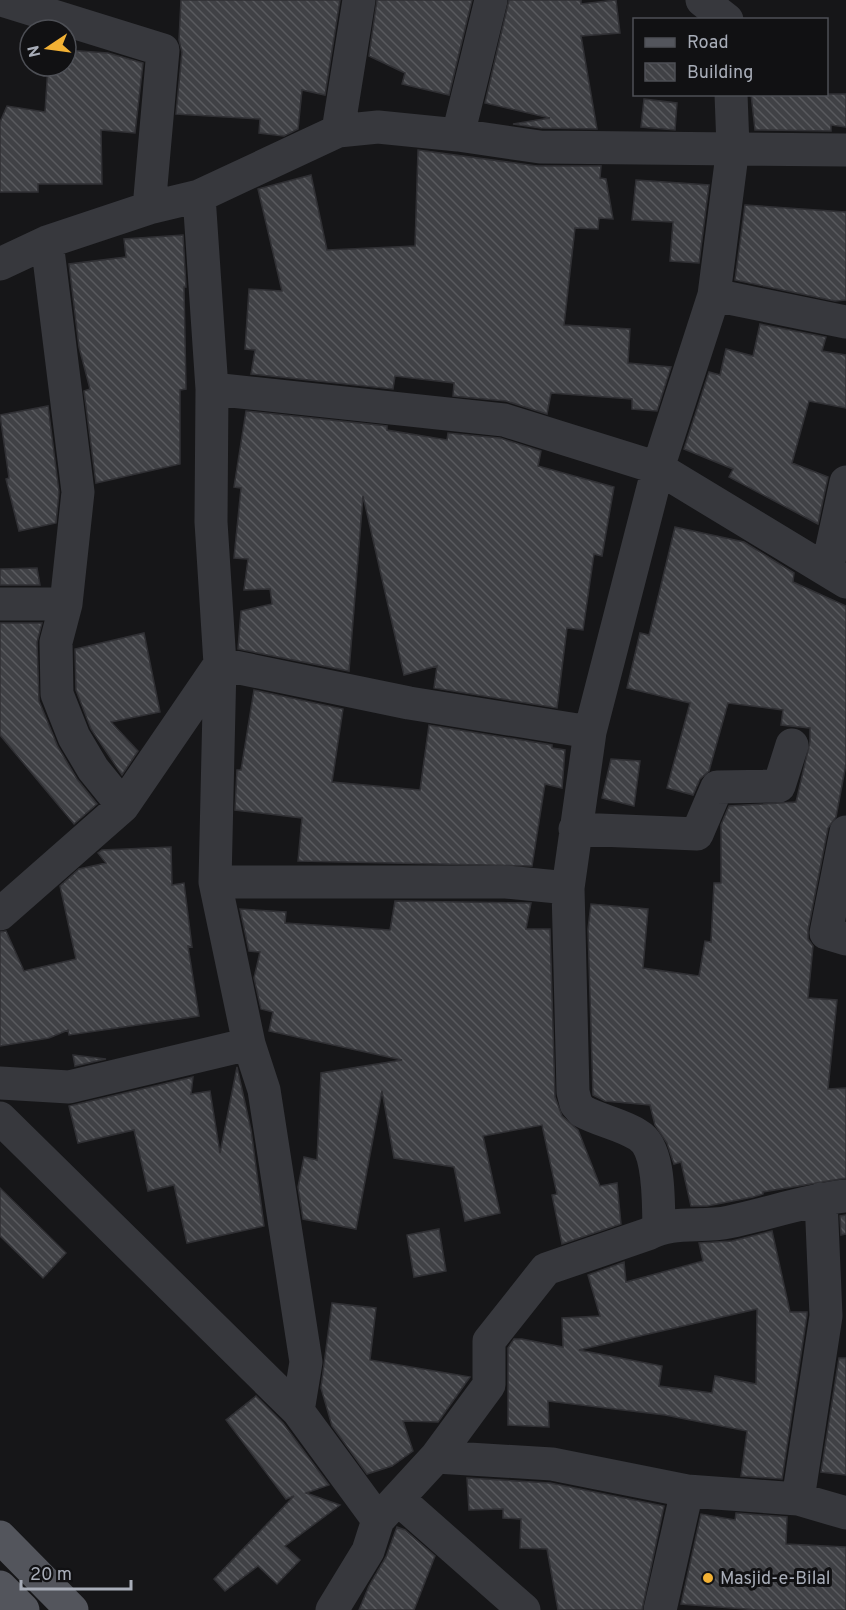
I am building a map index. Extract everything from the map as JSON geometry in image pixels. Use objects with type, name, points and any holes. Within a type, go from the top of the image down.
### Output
[{"type":"main road","points":[[0,1537],[72,1610]]},
{"type":"main road","points":[[0,1587],[23,1610]]},
{"type":"street","points":[[2,0],[163,50],[149,208]]},
{"type":"street","points":[[338,131],[358,0]]},
{"type":"street","points":[[458,135],[491,0]]},
{"type":"street","points":[[702,0],[724,18]]},
{"type":"street","points":[[727,18],[731,0]]},
{"type":"street","points":[[659,1227],[655,1164],[649,1148],[640,1135],[582,1112],[576,1104],[573,1092],[568,888],[590,732],[658,468],[714,295],[733,147],[731,96]]},
{"type":"street","points":[[0,264],[47,242],[149,208],[199,196],[338,131],[378,127],[458,135],[540,147],[733,147],[846,150]]},
{"type":"street","points":[[199,196],[212,389],[211,522],[220,664],[215,882],[249,1044],[264,1090],[306,1362],[298,1411]]},
{"type":"street","points":[[47,242],[78,492],[66,604],[56,642],[57,693],[74,737],[93,769],[123,806]]},
{"type":"street","points":[[714,295],[846,322]]},
{"type":"street","points":[[212,389],[504,420],[658,468],[836,576],[846,482]]},
{"type":"street","points":[[0,604],[66,604]]},
{"type":"street","points":[[220,664],[409,703],[590,732]]},
{"type":"street","points":[[0,914],[123,806],[220,664]]},
{"type":"street","points":[[575,829],[697,834],[717,787],[779,786],[792,745]]},
{"type":"street","points":[[846,831],[826,933],[846,939]]},
{"type":"street","points":[[215,882],[506,882],[568,888]]},
{"type":"street","points":[[0,1083],[69,1087],[249,1044]]},
{"type":"street","points":[[0,1118],[298,1411],[388,1510],[524,1610]]},
{"type":"street","points":[[332,1610],[368,1551],[388,1510],[436,1457],[489,1385],[489,1341],[546,1269],[648,1234],[659,1227],[726,1223],[834,1197],[826,1316],[798,1499]]},
{"type":"street","points":[[436,1457],[552,1464],[687,1491],[798,1499],[846,1513]]},
{"type":"street","points":[[660,1610],[687,1491]]},
{"type":"building","points":[[181,0],[340,0],[325,95],[302,90],[298,129],[284,136],[259,133],[260,119],[176,114],[182,52],[179,40]]},
{"type":"building","points":[[377,0],[472,0],[449,95],[402,84],[405,73],[369,56]]},
{"type":"building","points":[[509,0],[581,0],[581,4],[616,0],[620,33],[581,36],[597,129],[541,128],[513,124],[550,118],[485,103]]},
{"type":"building","points":[[78,51],[108,53],[143,63],[135,133],[101,130],[102,184],[38,184],[38,192],[0,192],[0,122],[7,106],[45,112],[47,78],[78,78]]},
{"type":"building","points":[[846,94],[846,127],[831,125],[831,131],[755,130],[751,96]]},
{"type":"building","points":[[644,99],[677,103],[675,130],[641,127]]},
{"type":"building","points":[[418,150],[537,166],[601,166],[600,178],[606,179],[613,219],[599,218],[598,229],[575,228],[564,325],[630,329],[628,363],[671,367],[657,411],[632,409],[632,399],[551,393],[547,414],[506,401],[453,396],[454,383],[395,376],[393,389],[251,374],[255,350],[245,349],[249,289],[282,291],[258,189],[311,175],[327,250],[415,246]]},
{"type":"building","points":[[636,180],[709,185],[699,263],[670,261],[673,222],[632,220]]},
{"type":"building","points":[[745,205],[846,212],[846,300],[835,301],[735,280]]},
{"type":"building","points":[[183,235],[186,287],[184,287],[186,389],[180,390],[180,464],[96,483],[84,391],[90,389],[79,347],[69,264],[126,257],[124,239]]},
{"type":"building","points":[[760,324],[826,337],[822,351],[846,355],[846,408],[809,401],[792,463],[828,477],[818,524],[729,477],[733,469],[684,449],[709,372],[720,375],[726,349],[753,356]]},
{"type":"building","points":[[48,406],[59,492],[56,523],[19,531],[6,479],[9,478],[0,415]]},
{"type":"building","points":[[246,411],[387,426],[387,430],[447,440],[448,433],[500,438],[541,451],[538,466],[614,487],[602,556],[594,554],[583,630],[567,628],[557,708],[434,688],[437,666],[404,675],[363,496],[349,671],[238,649],[241,611],[272,604],[270,589],[244,590],[248,559],[234,558],[241,488],[234,487]]},
{"type":"building","points":[[675,527],[744,542],[794,573],[793,582],[846,606],[846,764],[836,817],[828,828],[808,930],[808,939],[813,946],[808,998],[837,1000],[828,1089],[846,1088],[846,1178],[763,1192],[753,1197],[707,1206],[691,1206],[681,1162],[674,1164],[667,1143],[655,1125],[650,1105],[605,1101],[593,1095],[588,929],[591,904],[648,909],[643,968],[699,976],[705,941],[711,942],[714,883],[721,883],[721,825],[729,806],[796,802],[810,742],[810,728],[781,725],[783,710],[728,703],[709,771],[700,779],[693,795],[667,788],[690,703],[627,688],[640,633],[649,635]]},
{"type":"building","points":[[37,568],[40,585],[0,585],[0,569]]},
{"type":"building","points":[[0,623],[42,623],[37,642],[39,701],[58,747],[77,779],[97,804],[74,824],[0,735]]},
{"type":"building","points":[[144,633],[160,712],[111,722],[138,751],[122,775],[91,729],[76,690],[75,649]]},
{"type":"building","points":[[254,690],[343,709],[332,782],[420,790],[429,725],[552,745],[552,748],[565,750],[562,788],[545,784],[532,866],[298,861],[302,818],[235,810],[237,770],[241,770]]},
{"type":"building","points":[[611,759],[640,761],[634,806],[602,798]]},
{"type":"building","points":[[171,847],[172,885],[184,883],[192,947],[188,946],[199,1016],[69,1035],[68,1030],[49,1038],[0,1046],[0,932],[6,931],[24,971],[76,959],[60,886],[79,869],[106,863],[98,853],[102,850]]},
{"type":"building","points":[[395,901],[531,903],[526,929],[550,929],[555,1097],[562,1116],[578,1130],[600,1186],[617,1183],[621,1224],[562,1244],[552,1195],[557,1194],[542,1125],[483,1136],[500,1213],[465,1221],[454,1167],[394,1158],[382,1091],[356,1229],[303,1219],[298,1187],[304,1157],[317,1160],[321,1073],[402,1060],[269,1031],[273,1012],[261,1009],[254,978],[260,952],[249,951],[240,909],[286,912],[285,923],[390,930]]},
{"type":"building","points":[[73,1055],[106,1059],[75,1066]]},
{"type":"building","points":[[237,1067],[251,1130],[264,1226],[187,1243],[174,1185],[148,1191],[134,1130],[78,1143],[69,1106],[193,1077],[191,1094],[210,1091],[220,1153]]},
{"type":"building","points":[[0,1188],[66,1253],[43,1278],[0,1236]]},
{"type":"building","points":[[846,1215],[846,1234],[841,1235],[840,1216]]},
{"type":"building","points":[[439,1229],[446,1271],[414,1277],[407,1235]]},
{"type":"building","points":[[772,1231],[790,1312],[807,1312],[782,1479],[741,1476],[747,1431],[665,1415],[548,1401],[549,1427],[508,1425],[508,1348],[514,1339],[563,1347],[562,1318],[600,1316],[588,1275],[624,1262],[626,1282],[703,1261],[699,1243],[732,1241]],"holes":[[[757,1309],[756,1384],[715,1376],[712,1393],[659,1386],[662,1366],[579,1350]]]},
{"type":"building","points":[[332,1303],[376,1308],[370,1360],[470,1377],[438,1422],[403,1421],[413,1451],[392,1466],[367,1474],[332,1426],[321,1388]]},
{"type":"building","points":[[839,1358],[846,1358],[846,1475],[821,1472]]},
{"type":"building","points":[[256,1396],[283,1423],[329,1485],[306,1493],[340,1505],[285,1546],[300,1560],[277,1584],[258,1566],[225,1591],[214,1579],[294,1496],[286,1499],[226,1420]]},
{"type":"building","points":[[467,1478],[550,1483],[664,1506],[642,1610],[558,1610],[547,1549],[520,1548],[521,1519],[503,1518],[503,1509],[469,1510]]},
{"type":"building","points":[[736,1513],[787,1517],[786,1544],[846,1547],[846,1610],[758,1610],[681,1604],[701,1514],[735,1520]]},
{"type":"building","points":[[397,1527],[405,1530],[435,1556],[414,1610],[359,1610],[369,1586],[386,1557]]},
{"type":"place","name":"Masjid-e-Bilal","points":[[708,1578]]}]
